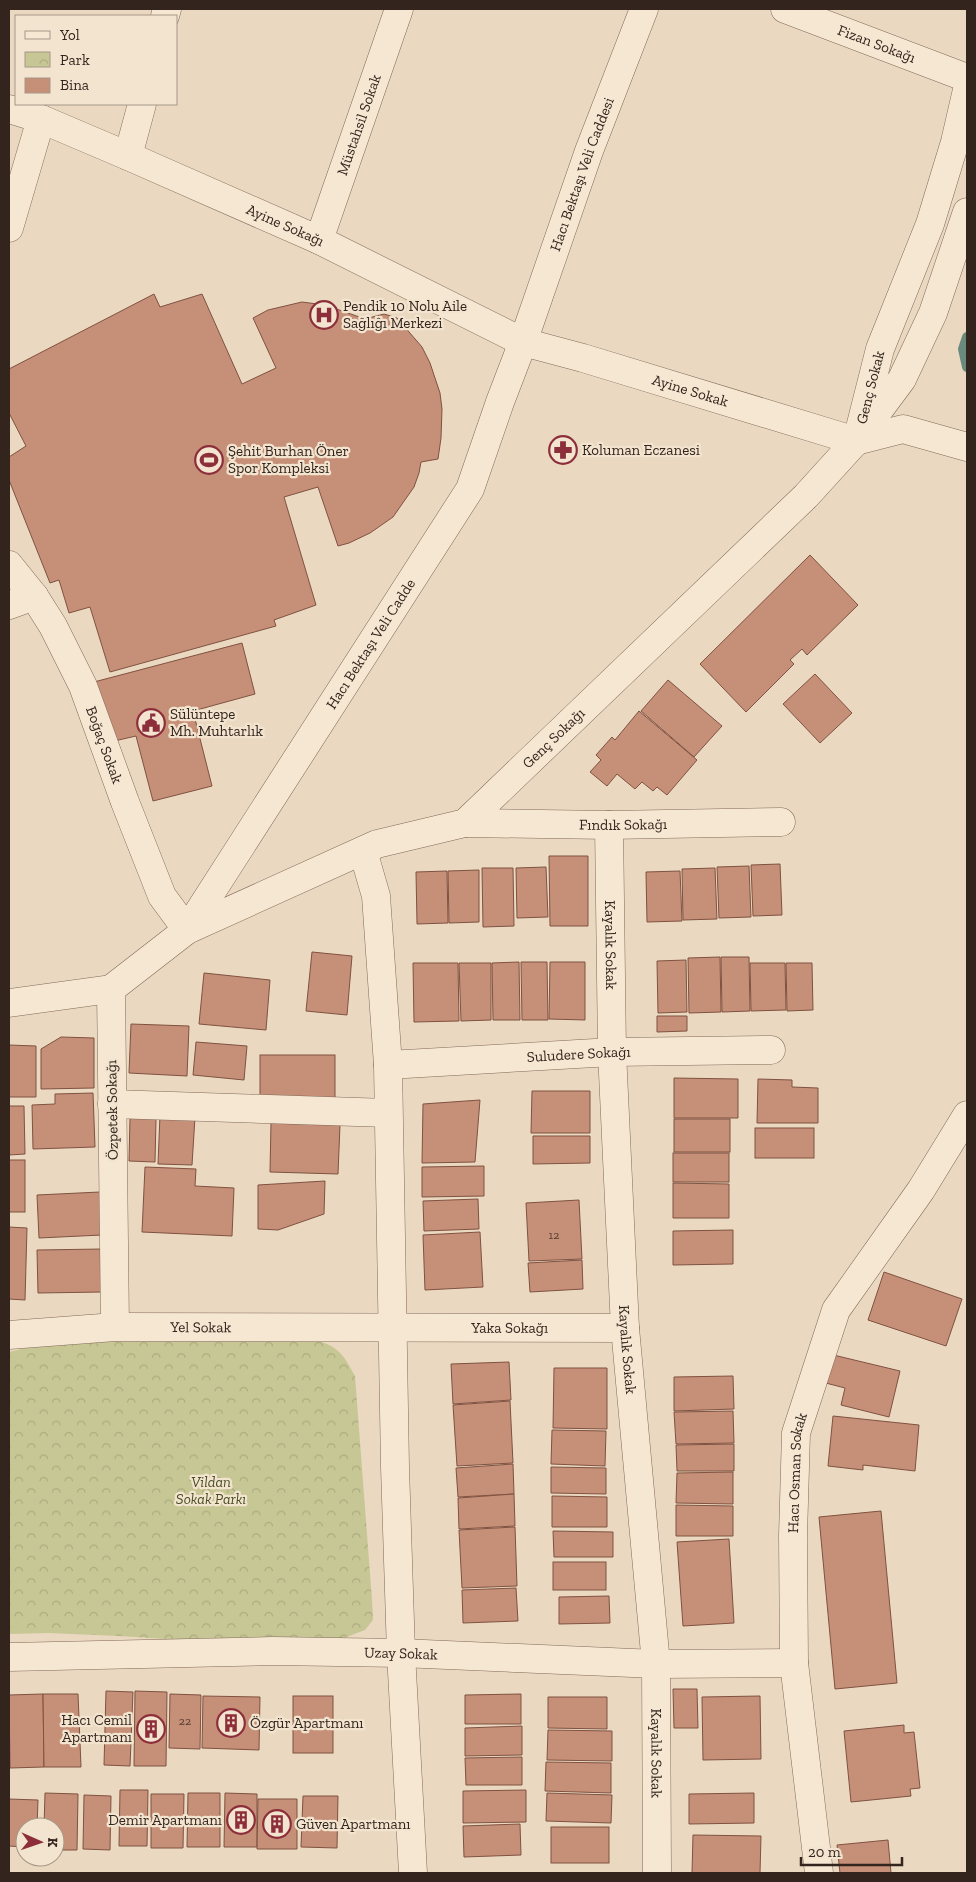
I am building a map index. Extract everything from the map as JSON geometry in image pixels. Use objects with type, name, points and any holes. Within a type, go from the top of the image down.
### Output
[{"type":"street","name":"Müstahsil Sokak","points":[[318,240],[398,9]]},
{"type":"street","name":"Hacı Bektaşı Veli Caddesi","points":[[523,342],[589,151],[644,9]]},
{"type":"street","name":"Fizan Sokağı","points":[[785,9],[967,78]]},
{"type":"street","name":"Genç Sokak","points":[[856,441],[880,349],[930,224],[955,142],[967,90]]},
{"type":"street","points":[[128,156],[142,105]]},
{"type":"street","points":[[9,109],[41,119],[9,228]]},
{"type":"street","name":"Ayine Sokağı","points":[[41,119],[318,240],[523,342]]},
{"type":"street","name":"Genç Sokak","points":[[856,441],[902,379],[934,313],[967,212]]},
{"type":"street","name":"Ayine Sokak","points":[[523,342],[583,358],[856,441]]},
{"type":"street","name":"Hacı Bektaşı Veli Cadde","points":[[187,930],[470,489],[523,342]]},
{"type":"street","points":[[856,441],[903,429],[967,447]]},
{"type":"street","name":"Genç Sokağı","points":[[465,823],[799,503],[856,441]]},
{"type":"street","name":"Boğaç Sokak","points":[[9,565],[34,596],[53,626],[83,686],[124,802],[162,896],[187,930]]},
{"type":"street","points":[[9,605],[34,596]]},
{"type":"street","name":"Fındık Sokağı","points":[[465,823],[608,825],[781,822]]},
{"type":"street","points":[[9,1002],[111,989],[187,930],[377,844],[465,823]]},
{"type":"street","name":"Kayalık Sokak","points":[[608,825],[612,1052],[625,1328],[656,1664],[657,1873]]},
{"type":"street","points":[[363,851],[376,896],[388,1065],[395,1467],[401,1653],[413,1873]]},
{"type":"street","name":"Özpetek Sokağı","points":[[111,989],[115,1327]]},
{"type":"street","name":"Suludere Sokağı","points":[[388,1065],[612,1052],[771,1050]]},
{"type":"street","points":[[112,1104],[388,1114]]},
{"type":"street","name":"Hacı Osman Sokak","points":[[819,1873],[794,1663],[792,1536],[796,1434],[836,1310],[921,1190],[967,1115]]},
{"type":"street","name":"Yel Sokak","points":[[9,1335],[115,1327],[394,1328]]},
{"type":"street","name":"Yaka Sokağı","points":[[394,1328],[625,1328]]},
{"type":"street","name":"Uzay Sokak","points":[[9,1658],[273,1651],[401,1653],[656,1664],[794,1663]]},
{"type":"green space","name":"Vildan Sokak Parkı","points":[[115,1339],[316,1340],[330,1345],[340,1352],[355,1376],[373,1620],[365,1630],[344,1638],[211,1642],[48,1633],[9,1634],[9,1352],[33,1346]]},
{"type":"building","points":[[154,294],[160,307],[202,294],[242,384],[276,368],[253,318],[268,310],[302,302],[325,305],[365,319],[384,314],[397,318],[422,347],[430,363],[440,393],[442,409],[441,438],[438,459],[421,462],[414,487],[393,517],[370,533],[349,543],[338,546],[318,487],[284,497],[316,605],[274,620],[276,626],[110,672],[90,607],[69,613],[59,580],[50,583],[9,480],[9,457],[26,446],[9,413],[9,369]]},
{"type":"building","points":[[810,555],[858,605],[807,655],[802,649],[790,660],[794,664],[746,712],[700,664]]},
{"type":"building","name":"Sülüntepe Mh. Muhtarlık","points":[[242,643],[255,694],[193,711],[212,786],[153,801],[136,736],[110,742],[94,682]]},
{"type":"building","points":[[815,674],[852,713],[820,743],[783,704]]},
{"type":"building","points":[[668,680],[722,726],[694,757],[641,711]]},
{"type":"building","points":[[639,711],[697,760],[667,795],[657,787],[653,791],[642,782],[635,789],[617,774],[607,786],[590,772],[601,760],[596,755],[612,737],[615,740]]},
{"type":"building","points":[[549,856],[588,856],[588,926],[550,926]]},
{"type":"building","points":[[780,864],[782,915],[753,916],[751,865]]},
{"type":"building","points":[[749,866],[751,917],[719,918],[717,867]]},
{"type":"building","points":[[546,867],[548,917],[517,918],[516,868]]},
{"type":"building","points":[[482,868],[513,868],[514,926],[483,927]]},
{"type":"building","points":[[715,868],[717,919],[683,920],[682,869]]},
{"type":"building","points":[[479,870],[479,922],[449,923],[448,871]]},
{"type":"building","points":[[447,871],[448,923],[417,924],[416,872]]},
{"type":"building","points":[[680,871],[682,921],[647,922],[646,872]]},
{"type":"building","points":[[312,952],[352,956],[347,1015],[306,1011]]},
{"type":"building","points":[[720,957],[721,1012],[689,1013],[688,958]]},
{"type":"building","points":[[721,957],[749,957],[750,1011],[722,1012]]},
{"type":"building","points":[[686,960],[687,1012],[658,1013],[657,961]]},
{"type":"building","points":[[519,962],[520,1020],[493,1020],[492,963]]},
{"type":"building","points":[[521,962],[547,962],[548,1020],[522,1020]]},
{"type":"building","points":[[550,962],[585,962],[585,1020],[549,1019]]},
{"type":"building","points":[[413,963],[458,963],[459,1021],[414,1022]]},
{"type":"building","points":[[459,963],[491,963],[491,1020],[461,1021]]},
{"type":"building","points":[[750,963],[785,963],[786,1010],[751,1011]]},
{"type":"building","points":[[786,963],[812,963],[813,1010],[787,1011]]},
{"type":"building","points":[[204,973],[270,980],[266,1030],[199,1024]]},
{"type":"building","points":[[657,1016],[687,1016],[687,1031],[657,1032]]},
{"type":"building","points":[[131,1024],[189,1026],[187,1076],[129,1073]]},
{"type":"building","points":[[61,1037],[94,1038],[94,1088],[41,1089],[41,1049]]},
{"type":"building","points":[[196,1042],[247,1046],[244,1080],[193,1075]]},
{"type":"building","points":[[9,1045],[36,1046],[36,1097],[9,1097]]},
{"type":"building","points":[[260,1055],[335,1055],[335,1103],[260,1103]]},
{"type":"building","points":[[674,1078],[738,1079],[738,1118],[674,1118]]},
{"type":"building","points":[[758,1079],[792,1080],[792,1087],[818,1088],[818,1123],[757,1123]]},
{"type":"building","points":[[532,1091],[590,1091],[590,1133],[531,1133]]},
{"type":"building","points":[[93,1093],[95,1147],[33,1149],[32,1105],[55,1104],[55,1094]]},
{"type":"building","points":[[480,1100],[475,1162],[422,1163],[423,1104]]},
{"type":"building","points":[[9,1106],[24,1106],[25,1154],[9,1155]]},
{"type":"building","points":[[160,1115],[195,1117],[192,1165],[158,1164]]},
{"type":"building","points":[[130,1118],[156,1119],[155,1162],[129,1161]]},
{"type":"building","points":[[674,1119],[730,1119],[730,1152],[674,1152]]},
{"type":"building","points":[[271,1123],[340,1125],[338,1174],[270,1172]]},
{"type":"building","points":[[755,1128],[814,1128],[814,1158],[755,1158]]},
{"type":"building","points":[[533,1136],[590,1136],[590,1163],[533,1164]]},
{"type":"building","points":[[673,1153],[729,1153],[729,1182],[673,1182]]},
{"type":"building","points":[[9,1160],[25,1160],[25,1212],[9,1212]]},
{"type":"building","points":[[484,1166],[484,1196],[422,1197],[422,1167]]},
{"type":"building","points":[[145,1167],[196,1169],[195,1186],[234,1188],[232,1236],[142,1232]]},
{"type":"building","points":[[325,1181],[324,1214],[278,1230],[258,1229],[258,1185]]},
{"type":"building","points":[[673,1183],[729,1184],[729,1218],[673,1218]]},
{"type":"building","points":[[100,1192],[102,1235],[39,1238],[37,1195]]},
{"type":"building","points":[[478,1199],[479,1229],[424,1231],[423,1201]]},
{"type":"building","points":[[579,1200],[582,1259],[529,1261],[526,1203]]},
{"type":"building","points":[[9,1227],[27,1228],[25,1300],[9,1299]]},
{"type":"building","points":[[733,1230],[733,1264],[673,1265],[673,1231]]},
{"type":"building","points":[[480,1232],[483,1287],[425,1290],[423,1235]]},
{"type":"building","points":[[102,1249],[103,1292],[38,1293],[37,1250]]},
{"type":"building","points":[[582,1260],[583,1289],[530,1292],[528,1263]]},
{"type":"building","points":[[884,1272],[962,1299],[946,1346],[868,1320]]},
{"type":"building","points":[[825,1353],[900,1371],[889,1417],[841,1405],[845,1388],[818,1381]]},
{"type":"building","points":[[509,1362],[511,1400],[453,1404],[451,1364]]},
{"type":"building","points":[[554,1368],[607,1368],[607,1429],[553,1428]]},
{"type":"building","points":[[733,1376],[734,1409],[674,1411],[674,1377]]},
{"type":"building","points":[[510,1401],[513,1463],[457,1466],[453,1405]]},
{"type":"building","points":[[733,1411],[734,1443],[676,1444],[674,1412]]},
{"type":"building","points":[[833,1416],[919,1425],[915,1471],[863,1465],[863,1470],[828,1466]]},
{"type":"building","points":[[552,1430],[606,1431],[605,1466],[551,1464]]},
{"type":"building","points":[[734,1444],[734,1471],[677,1471],[676,1445]]},
{"type":"building","points":[[513,1464],[514,1494],[458,1497],[456,1468]]},
{"type":"building","points":[[551,1467],[606,1468],[606,1494],[551,1493]]},
{"type":"building","points":[[733,1472],[733,1504],[676,1503],[677,1473]]},
{"type":"building","points":[[514,1494],[515,1526],[459,1529],[458,1498]]},
{"type":"building","points":[[552,1496],[607,1497],[607,1527],[552,1527]]},
{"type":"building","points":[[676,1505],[733,1506],[733,1536],[676,1536]]},
{"type":"building","points":[[881,1511],[897,1683],[835,1689],[819,1517]]},
{"type":"building","points":[[515,1527],[517,1586],[462,1588],[459,1530]]},
{"type":"building","points":[[553,1531],[613,1532],[613,1557],[554,1557]]},
{"type":"building","points":[[729,1539],[734,1623],[683,1626],[677,1542]]},
{"type":"building","points":[[553,1562],[606,1562],[606,1590],[553,1590]]},
{"type":"building","points":[[516,1588],[518,1621],[463,1623],[462,1590]]},
{"type":"building","points":[[609,1596],[610,1623],[559,1624],[559,1597]]},
{"type":"building","points":[[673,1689],[697,1689],[698,1728],[674,1728]]},
{"type":"building","points":[[106,1691],[133,1692],[130,1766],[104,1765]]},
{"type":"building","name":"Hacı Cemil Apartmanı","points":[[135,1691],[167,1692],[166,1766],[134,1766]]},
{"type":"building","points":[[43,1694],[44,1767],[10,1768],[9,1695]]},
{"type":"building","points":[[43,1694],[78,1694],[81,1767],[44,1767]]},
{"type":"building","points":[[170,1694],[201,1695],[200,1749],[169,1748]]},
{"type":"building","points":[[521,1694],[521,1724],[465,1724],[465,1695]]},
{"type":"building","name":"Özgür Apartmanı","points":[[203,1696],[260,1697],[259,1750],[202,1748]]},
{"type":"building","points":[[293,1696],[333,1696],[333,1753],[293,1753]]},
{"type":"building","points":[[760,1696],[761,1759],[703,1760],[702,1697]]},
{"type":"building","points":[[548,1697],[607,1697],[607,1729],[548,1728]]},
{"type":"building","points":[[904,1725],[904,1733],[914,1732],[920,1788],[910,1789],[911,1796],[851,1802],[844,1731]]},
{"type":"building","points":[[522,1726],[522,1755],[465,1756],[465,1728]]},
{"type":"building","points":[[548,1730],[612,1731],[612,1761],[547,1760]]},
{"type":"building","points":[[522,1757],[522,1785],[466,1785],[465,1758]]},
{"type":"building","points":[[546,1762],[611,1763],[611,1793],[545,1791]]},
{"type":"building","points":[[120,1790],[148,1790],[147,1846],[119,1846]]},
{"type":"building","points":[[526,1790],[526,1822],[463,1823],[463,1791]]},
{"type":"building","points":[[45,1793],[78,1794],[77,1850],[65,1850],[65,1817],[44,1817]]},
{"type":"building","points":[[188,1793],[220,1793],[220,1847],[187,1847]]},
{"type":"building","name":"Demir Apartmanı","points":[[225,1793],[257,1794],[257,1847],[224,1847]]},
{"type":"building","points":[[547,1793],[612,1795],[611,1823],[546,1821]]},
{"type":"building","points":[[754,1793],[754,1823],[689,1824],[689,1794]]},
{"type":"building","points":[[151,1794],[184,1794],[183,1848],[151,1848]]},
{"type":"building","points":[[84,1795],[111,1796],[110,1850],[83,1849]]},
{"type":"building","points":[[303,1796],[338,1796],[337,1848],[301,1847]]},
{"type":"building","points":[[9,1799],[38,1800],[37,1817],[15,1817],[15,1846],[9,1846]]},
{"type":"building","name":"Güven Apartmanı","points":[[258,1799],[297,1799],[297,1849],[257,1849]]},
{"type":"building","points":[[520,1824],[521,1855],[464,1857],[463,1826]]},
{"type":"building","points":[[551,1827],[609,1827],[609,1863],[551,1863]]},
{"type":"building","points":[[693,1835],[761,1836],[760,1873],[692,1873]]},
{"type":"building","points":[[888,1840],[891,1873],[840,1873],[837,1845]]},
{"type":"waterway","points":[[967,337],[963,349],[967,367]]},
{"type":"place","name":"Pendik 10 Nolu Aile Sağlığı Merkezi","points":[[324,315]]},
{"type":"place","name":"Koluman Eczanesi","points":[[563,450]]},
{"type":"place","name":"Şehit Burhan Öner Spor Kompleksi","points":[[209,460]]},
{"type":"place","name":"Sülüntepe Mh. Muhtarlık","points":[[151,723]]},
{"type":"place","name":"Özgür Apartmanı","points":[[231,1723]]},
{"type":"place","name":"Hacı Cemil Apartmanı","points":[[151,1729]]},
{"type":"place","name":"Demir Apartmanı","points":[[241,1820]]},
{"type":"place","name":"Güven Apartmanı","points":[[277,1824]]}]
